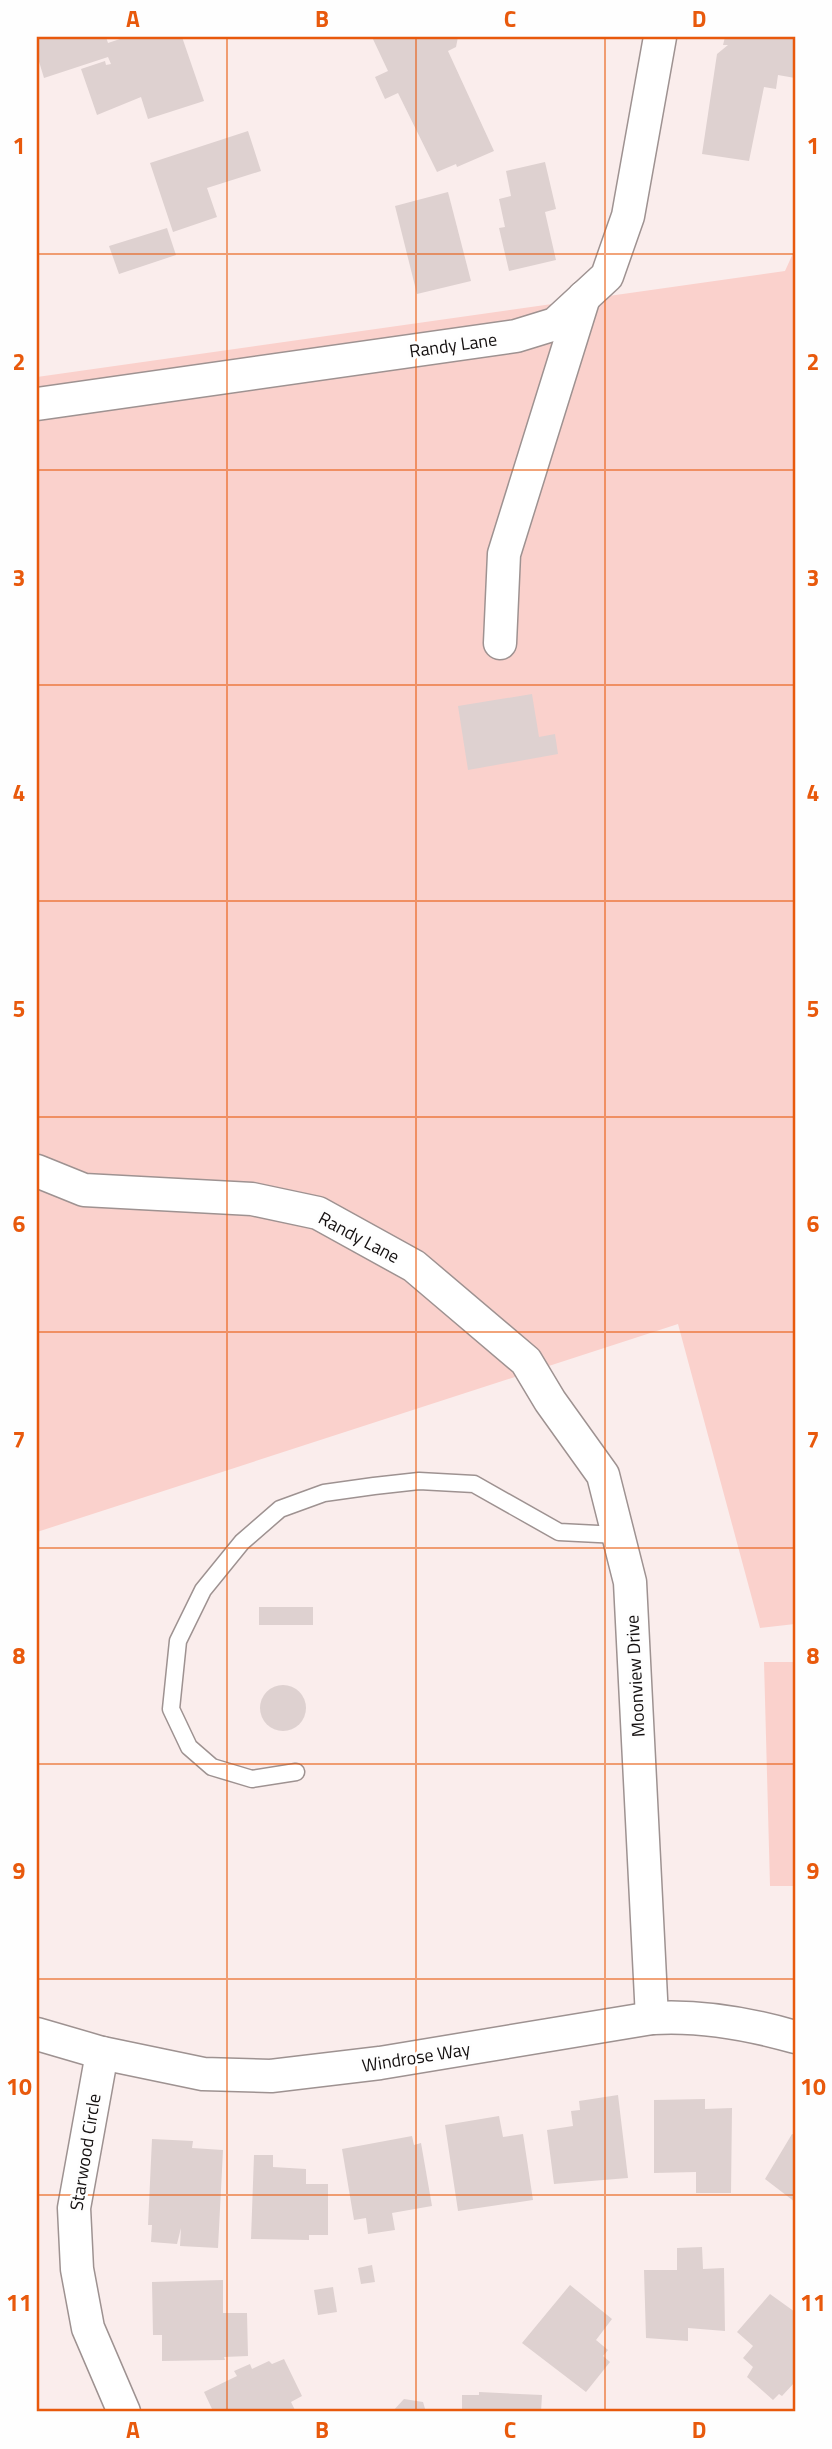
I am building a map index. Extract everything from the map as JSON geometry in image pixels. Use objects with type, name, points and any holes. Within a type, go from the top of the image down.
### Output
[{"type":"street","name":"Randy Lane","points":[[37,404],[516,336],[555,324],[607,275],[628,216],[660,37]]},
{"type":"street","points":[[500,643],[503,554],[585,295]]},
{"type":"street","name":"Randy Lane","points":[[37,1171],[84,1190],[252,1199],[318,1213],[414,1266],[526,1361]]},
{"type":"street","name":"Moonview Drive","points":[[526,1361],[550,1401],[603,1475],[630,1582],[652,2018]]},
{"type":"street","name":"Windrose Way","points":[[37,2034],[102,2053],[203,2074],[271,2076],[380,2063],[652,2018],[672,2017],[733,2024],[795,2037]]},
{"type":"street","name":"Starwood Circle","points":[[102,2053],[74,2208],[77,2269],[88,2328],[124,2412]]},
{"type":"lane","points":[[296,1772],[252,1779],[212,1767],[188,1747],[171,1709],[178,1641],[203,1590],[242,1542],[280,1509],[324,1493],[374,1486],[419,1481],[474,1484],[559,1532],[618,1535]]},
{"type":"shaded area","points":[[795,249],[795,1624],[760,1628],[678,1324],[37,1532],[37,377],[785,271]]},
{"type":"shaded area","points":[[764,1662],[795,1662],[795,1886],[770,1886]]},
{"type":"building","points":[[37,37],[106,37],[108,43],[126,37],[182,37],[204,101],[148,119],[141,97],[97,115],[81,69],[105,61],[106,65],[111,64],[108,57],[44,78],[37,55]]},
{"type":"building","points":[[372,37],[458,37],[456,47],[448,51],[494,151],[457,167],[456,164],[437,172],[398,93],[385,99],[375,77],[388,71]]},
{"type":"building","points":[[725,37],[795,37],[795,78],[778,75],[776,89],[764,87],[749,161],[702,154],[717,54],[728,45],[723,45]]},
{"type":"building","points":[[248,131],[261,171],[207,188],[217,217],[173,232],[150,163]]},
{"type":"building","points":[[545,162],[556,209],[545,212],[556,260],[509,271],[499,228],[505,227],[499,199],[511,196],[506,171]]},
{"type":"building","points":[[448,192],[471,281],[417,294],[395,206]]},
{"type":"building","points":[[167,228],[176,255],[119,274],[109,246]]},
{"type":"building","points":[[532,694],[539,737],[555,734],[558,754],[468,770],[458,706]]},
{"type":"building","points":[[259,1607],[313,1607],[313,1625],[259,1625]]},
{"type":"building","points":[[283,1685],[299,1692],[306,1708],[299,1724],[283,1731],[267,1724],[260,1708],[267,1692]]},
{"type":"building","points":[[618,2095],[628,2178],[554,2184],[547,2130],[573,2126],[571,2111],[580,2110],[579,2101]]},
{"type":"building","points":[[705,2099],[705,2109],[732,2108],[731,2193],[696,2193],[696,2172],[654,2173],[654,2100]]},
{"type":"building","points":[[499,2116],[503,2137],[523,2134],[533,2200],[458,2211],[445,2125]]},
{"type":"building","points":[[792,2134],[795,2135],[795,2202],[765,2179]]},
{"type":"building","points":[[412,2136],[414,2145],[421,2143],[432,2206],[392,2213],[395,2230],[368,2234],[366,2218],[354,2220],[342,2149]]},
{"type":"building","points":[[152,2139],[193,2141],[192,2148],[223,2150],[218,2248],[180,2246],[181,2228],[177,2244],[151,2242],[152,2225],[148,2225]]},
{"type":"building","points":[[254,2155],[273,2155],[273,2167],[306,2169],[306,2184],[328,2184],[328,2235],[309,2235],[309,2240],[251,2239]]},
{"type":"building","points":[[702,2247],[703,2269],[724,2268],[725,2331],[688,2328],[688,2341],[646,2338],[644,2270],[677,2270],[677,2248]]},
{"type":"building","points":[[372,2265],[375,2282],[361,2284],[358,2268]]},
{"type":"building","points":[[223,2280],[223,2313],[247,2313],[248,2356],[224,2357],[225,2360],[162,2361],[162,2335],[153,2335],[152,2282]]},
{"type":"building","points":[[570,2285],[612,2319],[596,2340],[608,2350],[603,2356],[610,2362],[586,2392],[522,2343]]},
{"type":"building","points":[[333,2287],[337,2312],[318,2315],[314,2290]]},
{"type":"building","points":[[770,2294],[795,2312],[795,2382],[782,2396],[779,2394],[773,2400],[747,2377],[753,2367],[743,2358],[753,2346],[737,2332]]},
{"type":"building","points":[[284,2359],[302,2396],[291,2402],[296,2412],[217,2412],[212,2409],[204,2392],[237,2376],[234,2371],[250,2364],[252,2369],[269,2361],[272,2364]]},
{"type":"building","points":[[479,2392],[542,2395],[541,2412],[462,2412],[462,2395],[479,2395]]},
{"type":"building","points":[[404,2399],[423,2402],[426,2412],[392,2412]]}]
